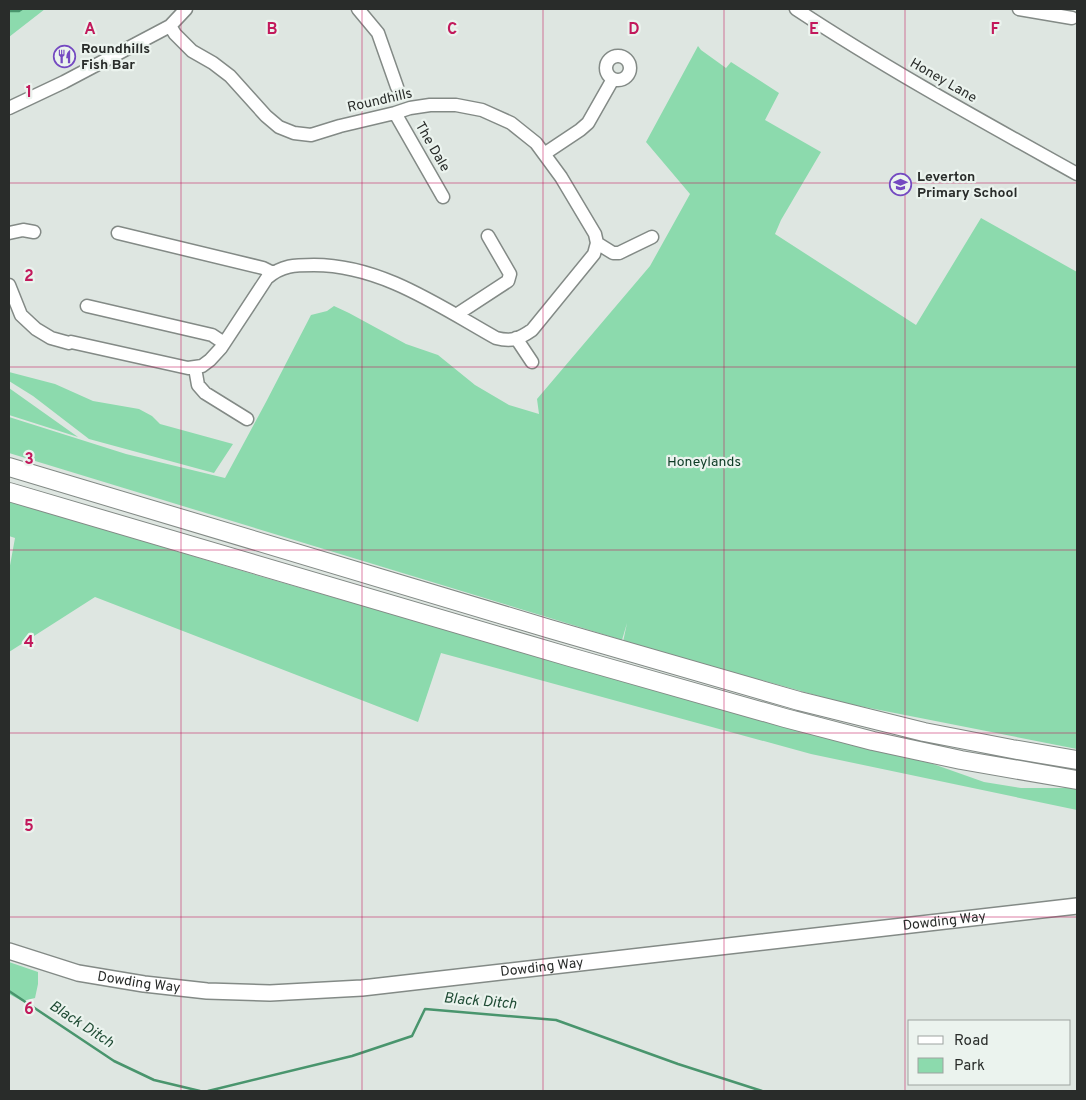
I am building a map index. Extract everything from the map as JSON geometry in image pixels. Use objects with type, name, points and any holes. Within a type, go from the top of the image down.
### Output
[{"type":"highway","points":[[9,467],[790,699],[933,734],[1077,760]]},
{"type":"highway","points":[[9,492],[570,657],[785,718],[882,743],[960,760],[1077,780]]},
{"type":"main road","name":"Dowding Way","points":[[9,951],[78,973],[144,984],[207,992],[270,993],[362,988],[1077,906]]},
{"type":"street","points":[[9,108],[64,82],[170,26],[186,9]]},
{"type":"street","points":[[358,9],[378,33],[397,87]]},
{"type":"street","name":"Honey Lane","points":[[796,9],[906,78],[1077,174]]},
{"type":"street","points":[[1020,9],[1072,18]]},
{"type":"street","name":"Roundhills","points":[[170,26],[175,34],[192,51],[213,63],[230,76],[266,116],[279,127],[294,134],[311,135],[410,108],[430,105],[456,105],[482,110],[511,123],[536,144],[561,176],[595,234],[597,243]]},
{"type":"street","points":[[544,154],[588,123],[614,78]]},
{"type":"street","name":"The Dale","points":[[395,112],[443,197]]},
{"type":"street","points":[[9,233],[23,230],[34,232]]},
{"type":"street","points":[[118,233],[263,268],[273,273]]},
{"type":"street","points":[[456,315],[508,281],[510,274],[488,236]]},
{"type":"street","points":[[9,284],[21,315],[36,329],[51,338],[195,368],[202,366],[210,360],[224,343],[267,278],[282,268],[295,265],[324,265],[358,270],[410,290],[496,338],[508,340],[522,337],[532,330],[594,254],[597,243],[613,253],[619,253],[652,237]]},
{"type":"street","points":[[87,306],[212,335],[224,343]]},
{"type":"street","points":[[516,338],[532,362]]},
{"type":"street","points":[[195,368],[198,385],[205,393],[247,419]]},
{"type":"green space","points":[[9,9],[45,9],[9,37]]},
{"type":"green space","name":"Honeylands","points":[[698,46],[726,68],[731,62],[779,93],[765,120],[821,152],[781,220],[775,234],[916,325],[981,218],[1077,272],[1077,749],[844,703],[623,642],[627,623],[622,640],[9,453],[9,417],[126,454],[225,478],[311,315],[327,311],[334,306],[406,344],[438,355],[475,385],[509,405],[539,414],[537,399],[650,266],[690,194],[646,142]]},
{"type":"green space","points":[[9,372],[55,384],[93,401],[139,409],[152,416],[160,424],[233,444],[214,473],[89,439],[33,396],[9,381]]},
{"type":"green space","points":[[9,388],[78,437],[9,415]]},
{"type":"green space","points":[[9,501],[259,576],[814,735],[919,759],[984,782],[1021,788],[1077,788],[1077,810],[811,754],[441,653],[418,722],[95,597],[9,652],[9,571],[15,538],[9,536]]},
{"type":"green space","points":[[9,962],[38,972],[35,998],[22,1001],[9,994]]},
{"type":"waterway","points":[[9,11],[19,11],[22,9]]},
{"type":"waterway","name":"Black Ditch","points":[[9,991],[114,1061],[154,1080],[200,1091]]},
{"type":"waterway","name":"Black Ditch","points":[[208,1091],[352,1056],[412,1036],[425,1009],[556,1020],[678,1064],[762,1091]]},
{"type":"place","name":"Roundhills Fish Bar","points":[[65,57]]},
{"type":"place","name":"Leverton Primary School","points":[[901,185]]}]
